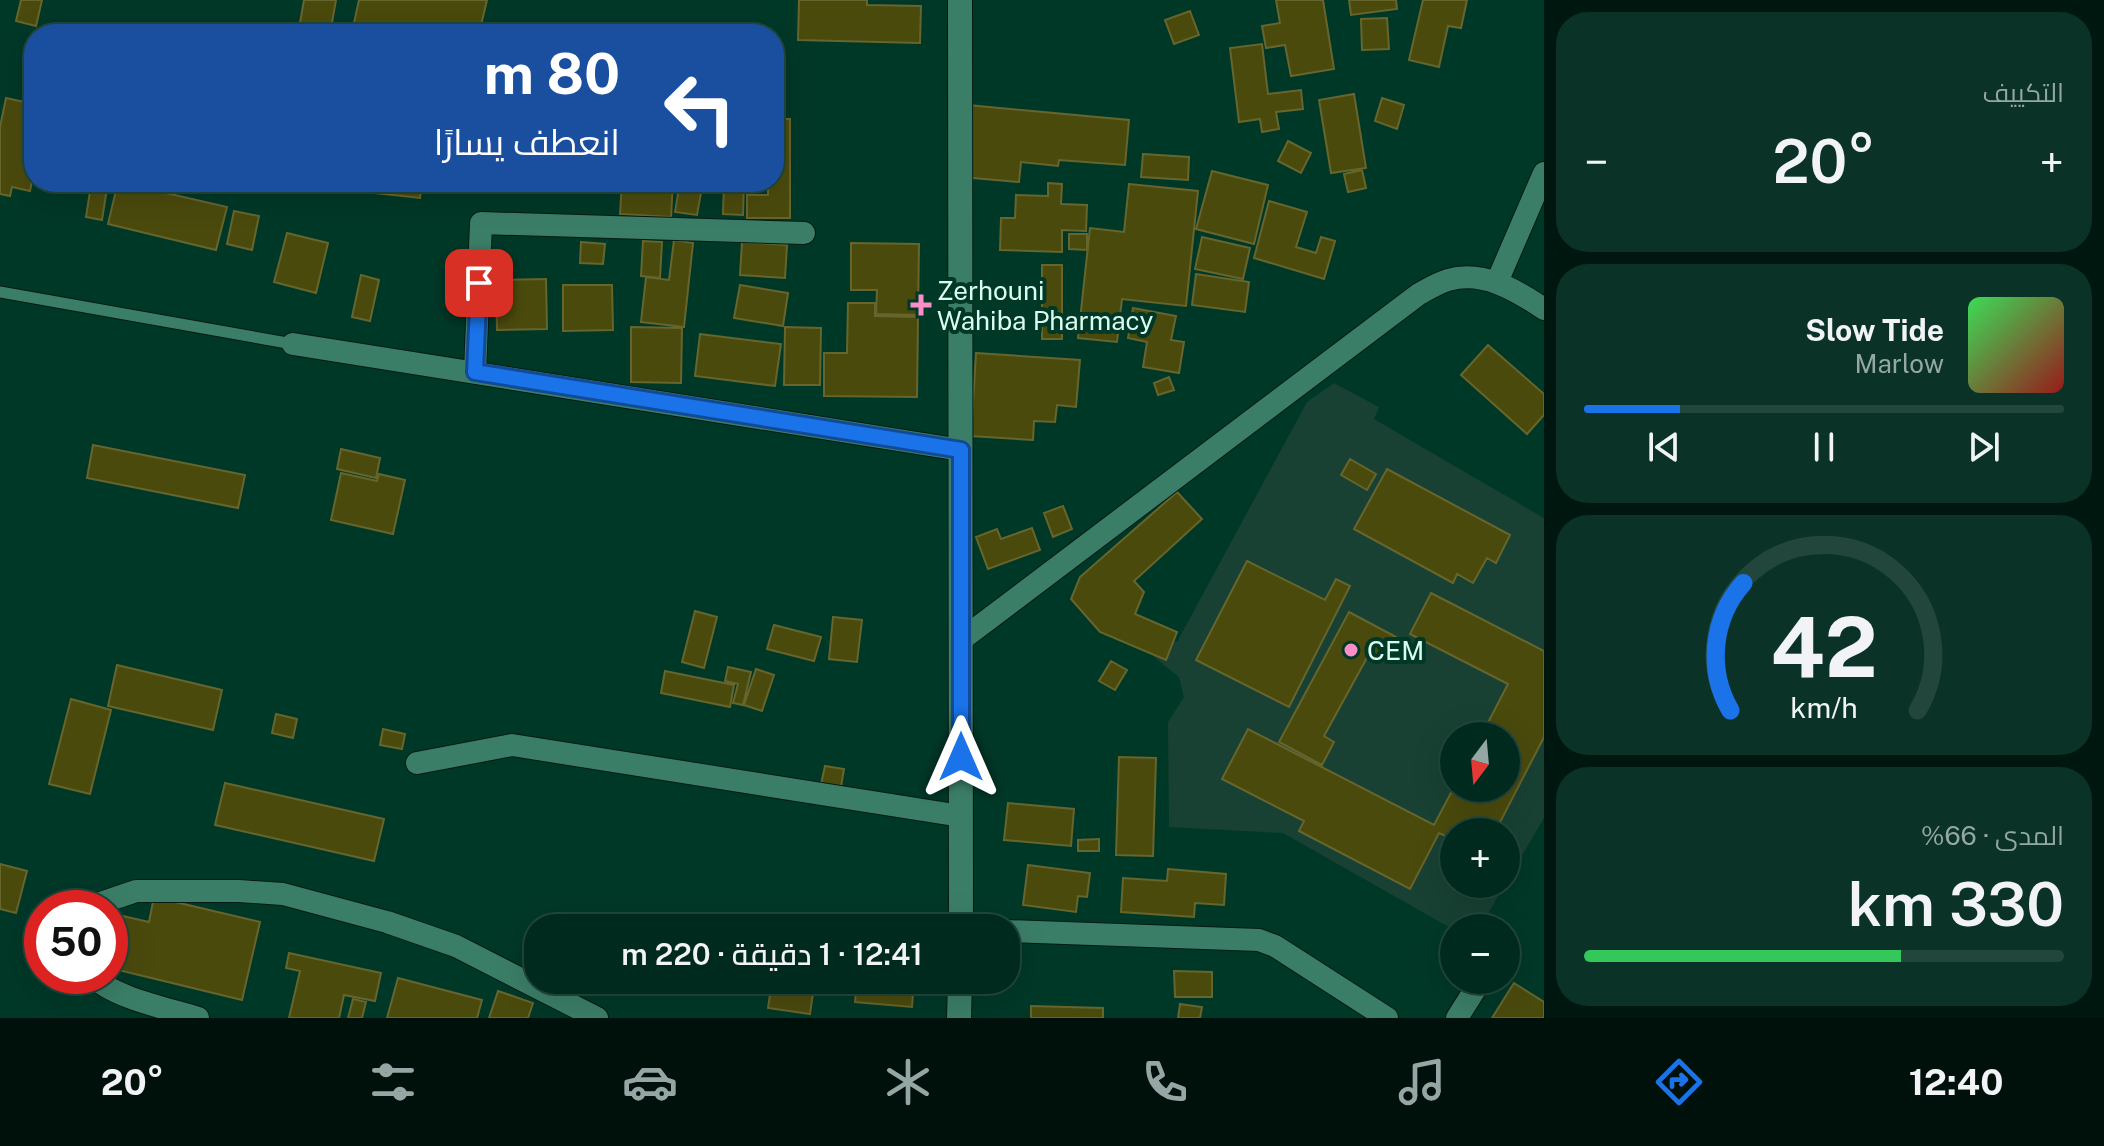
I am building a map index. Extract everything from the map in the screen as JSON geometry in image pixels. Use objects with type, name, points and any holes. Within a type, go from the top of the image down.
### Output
[{"type":"main road","points":[[960,0],[961,914]]},
{"type":"main road","points":[[959,1018],[960,994]]},
{"type":"street","points":[[1497,282],[1544,173]]},
{"type":"street","points":[[475,372],[481,223],[804,233]]},
{"type":"street","points":[[961,640],[1419,294],[1447,280],[1471,277],[1497,282],[1521,293],[1544,309]]},
{"type":"street","points":[[293,344],[961,450]]},
{"type":"street","points":[[417,763],[512,745],[961,816]]},
{"type":"street","points":[[128,894],[136,891],[239,891],[283,894],[372,917],[456,946],[597,1018]]},
{"type":"street","points":[[1020,931],[1259,940],[1275,946],[1387,1018]]},
{"type":"street","points":[[125,994],[198,1018]]},
{"type":"street","points":[[1457,1018],[1472,994]]},
{"type":"lane","points":[[0,292],[293,344]]},
{"type":"shaded area","name":"CEM","points":[[1334,383],[1379,407],[1374,419],[1544,518],[1544,818],[1520,859],[1520,818],[1440,818],[1440,898],[1497,898],[1488,914],[1440,914],[1440,922],[1283,833],[1169,827],[1168,722],[1184,697],[1179,677],[1154,657],[1162,638],[1177,642],[1307,402]]},
{"type":"building","points":[[21,0],[42,0],[36,24],[16,21]]},
{"type":"building","points":[[304,0],[336,0],[332,24],[300,24]]},
{"type":"building","points":[[359,0],[487,0],[481,24],[354,23]]},
{"type":"building","points":[[799,0],[867,0],[867,5],[921,6],[920,43],[798,40]]},
{"type":"building","points":[[1276,0],[1323,0],[1334,69],[1291,76],[1285,45],[1266,48],[1262,26],[1280,23]]},
{"type":"building","points":[[1349,0],[1396,0],[1397,9],[1351,15]]},
{"type":"building","points":[[1423,0],[1467,0],[1461,28],[1448,26],[1439,67],[1409,60]]},
{"type":"building","points":[[1190,11],[1199,35],[1174,44],[1165,20]]},
{"type":"building","points":[[1387,18],[1389,49],[1362,50],[1361,19]]},
{"type":"building","points":[[1262,44],[1268,94],[1301,90],[1303,109],[1276,112],[1279,129],[1262,132],[1260,119],[1239,122],[1230,48]]},
{"type":"building","points":[[1354,94],[1366,168],[1331,173],[1319,100]]},
{"type":"building","points":[[6,98],[24,102],[24,190],[12,187],[10,196],[0,194],[0,127]]},
{"type":"building","points":[[1382,98],[1404,105],[1397,129],[1375,121]]},
{"type":"building","points":[[968,105],[1129,120],[1125,165],[1059,160],[1058,166],[1021,162],[1019,182],[962,177]]},
{"type":"building","points":[[784,119],[790,119],[790,218],[747,218],[747,195],[768,195],[768,192],[784,192]]},
{"type":"building","points":[[1288,141],[1311,153],[1301,173],[1278,161]]},
{"type":"building","points":[[1143,154],[1189,157],[1188,180],[1141,177]]},
{"type":"building","points":[[1362,170],[1366,188],[1348,192],[1344,174]]},
{"type":"building","points":[[1212,171],[1268,185],[1254,244],[1196,229]]},
{"type":"building","points":[[1048,183],[1062,184],[1061,204],[1087,205],[1086,231],[1062,230],[1062,252],[1000,250],[1001,218],[1015,218],[1016,195],[1048,196]]},
{"type":"building","points":[[1129,184],[1198,191],[1186,306],[1122,299],[1117,342],[1078,338],[1090,228],[1124,232]]},
{"type":"building","points":[[90,192],[106,192],[102,220],[86,217]]},
{"type":"building","points":[[116,192],[162,192],[227,207],[216,250],[108,224]]},
{"type":"building","points":[[366,192],[421,192],[420,198]]},
{"type":"building","points":[[621,192],[672,192],[671,217],[620,214]]},
{"type":"building","points":[[678,192],[701,192],[697,215],[675,212]]},
{"type":"building","points":[[724,192],[744,192],[743,215],[723,214]]},
{"type":"building","points":[[1269,201],[1307,212],[1296,247],[1316,253],[1321,237],[1335,241],[1324,279],[1254,258]]},
{"type":"building","points":[[234,211],[259,216],[252,250],[227,244]]},
{"type":"building","points":[[287,233],[328,243],[316,293],[274,282]]},
{"type":"building","points":[[1069,234],[1087,234],[1087,250],[1069,249]]},
{"type":"building","points":[[1202,237],[1250,248],[1243,279],[1195,269]]},
{"type":"building","points":[[674,240],[693,243],[684,327],[641,322],[646,277],[669,280]]},
{"type":"building","points":[[643,241],[662,242],[660,278],[641,276]]},
{"type":"building","points":[[581,242],[605,244],[603,264],[580,263]]},
{"type":"building","points":[[742,242],[787,245],[785,278],[740,275]]},
{"type":"building","points":[[851,243],[919,244],[918,315],[876,314],[877,290],[851,290]]},
{"type":"building","points":[[1042,265],[1062,265],[1062,339],[1042,339]]},
{"type":"building","points":[[1196,274],[1249,282],[1245,312],[1192,305]]},
{"type":"building","points":[[361,275],[379,280],[370,321],[352,317]]},
{"type":"building","points":[[546,279],[547,329],[497,330],[496,280]]},
{"type":"building","points":[[563,285],[612,285],[613,330],[563,331]]},
{"type":"building","points":[[740,285],[788,293],[783,326],[734,318]]},
{"type":"building","points":[[848,303],[875,303],[875,316],[918,317],[917,397],[824,396],[824,353],[847,353]]},
{"type":"building","points":[[1133,308],[1176,316],[1171,340],[1184,342],[1179,373],[1143,367],[1147,342],[1128,338]]},
{"type":"building","points":[[631,327],[682,328],[681,383],[631,382]]},
{"type":"building","points":[[785,327],[821,328],[820,385],[784,385]]},
{"type":"building","points":[[700,334],[781,344],[775,386],[695,376]]},
{"type":"building","points":[[1488,345],[1544,394],[1544,415],[1527,434],[1461,375]]},
{"type":"building","points":[[976,353],[1080,360],[1076,407],[1057,405],[1055,422],[1034,421],[1033,440],[971,436]]},
{"type":"building","points":[[1169,377],[1174,390],[1158,395],[1154,383]]},
{"type":"building","points":[[93,445],[245,475],[238,508],[87,478]]},
{"type":"building","points":[[341,449],[380,458],[376,478],[337,469]]},
{"type":"building","points":[[1350,459],[1376,474],[1367,490],[1341,475]]},
{"type":"building","points":[[1387,469],[1510,535],[1496,563],[1487,558],[1473,583],[1457,574],[1453,583],[1354,529]]},
{"type":"building","points":[[341,473],[377,481],[379,474],[405,480],[393,534],[331,520]]},
{"type":"building","points":[[1177,492],[1202,519],[1134,581],[1144,592],[1135,614],[1177,632],[1166,660],[1100,632],[1071,599],[1080,577]]},
{"type":"building","points":[[1063,506],[1072,529],[1053,537],[1044,513]]},
{"type":"building","points":[[1032,528],[1040,550],[988,569],[976,537],[997,529],[1001,539]]},
{"type":"building","points":[[1247,561],[1325,600],[1336,579],[1350,586],[1289,707],[1196,660]]},
{"type":"building","points":[[1431,593],[1544,651],[1544,737],[1520,784],[1520,722],[1488,722],[1508,684],[1410,634]]},
{"type":"building","points":[[695,611],[717,617],[704,668],[682,662]]},
{"type":"building","points":[[1349,612],[1396,637],[1383,661],[1369,654],[1324,736],[1334,742],[1322,765],[1279,742]]},
{"type":"building","points":[[833,617],[862,620],[857,662],[829,659]]},
{"type":"building","points":[[774,625],[821,637],[814,661],[767,649]]},
{"type":"building","points":[[1111,661],[1127,670],[1115,690],[1099,681]]},
{"type":"building","points":[[117,665],[222,690],[213,730],[108,706]]},
{"type":"building","points":[[728,667],[751,672],[743,705],[733,703],[738,684],[725,681]]},
{"type":"building","points":[[756,669],[774,675],[762,711],[744,705]]},
{"type":"building","points":[[665,671],[734,685],[730,707],[661,693]]},
{"type":"building","points":[[71,699],[111,710],[90,794],[49,784]]},
{"type":"building","points":[[276,714],[297,719],[293,738],[272,733]]},
{"type":"building","points":[[383,729],[405,734],[402,749],[380,745]]},
{"type":"building","points":[[1248,729],[1434,825],[1446,802],[1510,802],[1502,818],[1440,818],[1440,833],[1410,889],[1299,831],[1304,821],[1222,779]]},
{"type":"building","points":[[1119,757],[1156,758],[1153,856],[1116,855]]},
{"type":"building","points":[[825,766],[844,769],[840,792],[820,789]]},
{"type":"building","points":[[225,783],[384,819],[374,861],[215,825]]},
{"type":"building","points":[[1008,803],[1074,809],[1071,846],[1004,840]]},
{"type":"building","points":[[1099,839],[1099,851],[1078,851],[1078,840]]},
{"type":"building","points":[[0,864],[27,871],[16,913],[0,909]]},
{"type":"building","points":[[1028,865],[1090,873],[1087,897],[1078,896],[1076,912],[1023,905]]},
{"type":"building","points":[[1168,869],[1226,874],[1224,905],[1195,903],[1194,917],[1121,912],[1123,878],[1167,881]]},
{"type":"building","points":[[154,897],[260,922],[242,1000],[128,972],[128,917],[149,922]]},
{"type":"building","points":[[289,953],[381,973],[375,1001],[344,995],[339,1018],[289,1018],[300,971],[286,968]]},
{"type":"building","points":[[1174,971],[1212,972],[1212,997],[1175,997]]},
{"type":"building","points":[[398,978],[482,1000],[477,1018],[387,1018]]},
{"type":"building","points":[[1520,987],[1544,1002],[1544,1018],[1492,1018],[1507,994],[1520,994]]},
{"type":"building","points":[[498,991],[533,1003],[528,1018],[489,1018]]},
{"type":"building","points":[[770,994],[813,994],[810,1014],[768,1008]]},
{"type":"building","points":[[856,994],[913,994],[912,1007],[855,1002]]},
{"type":"building","points":[[353,999],[366,1002],[362,1018],[348,1018]]},
{"type":"building","points":[[1180,1004],[1202,1007],[1200,1018],[1178,1018]]},
{"type":"building","points":[[1031,1006],[1103,1008],[1103,1018],[1031,1018]]},
{"type":"place","name":"Zerhouni Wahiba Pharmacy","points":[[921,305]]},
{"type":"place","name":"CEM","points":[[1351,650]]},
{"type":"route","points":[[479,283],[475,372],[961,450],[961,757]]}]
